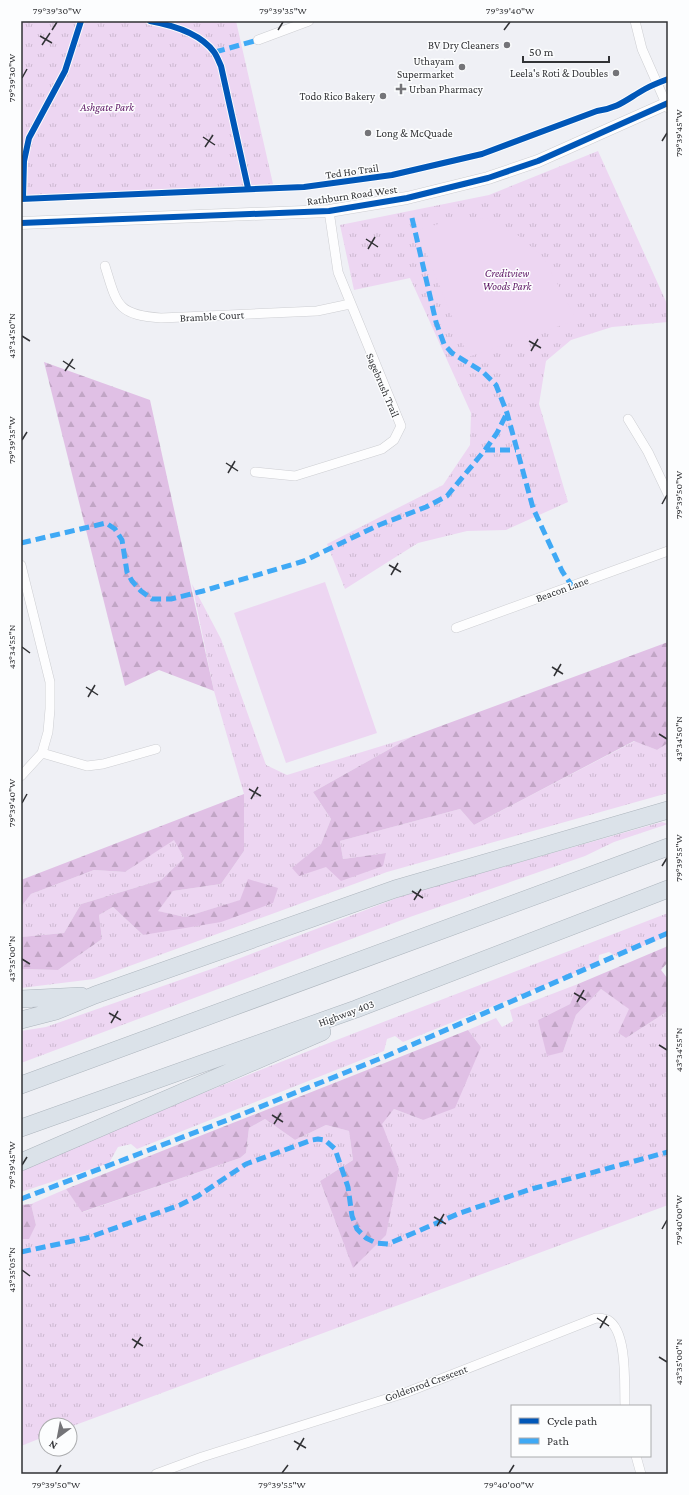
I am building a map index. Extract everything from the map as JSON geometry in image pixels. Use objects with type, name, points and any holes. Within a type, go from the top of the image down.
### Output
[{"type":"highway","points":[[21,1020],[56,1011],[95,995],[395,888],[668,810]]},
{"type":"highway","points":[[21,1085],[668,847]]},
{"type":"highway","name":"Highway 403","points":[[21,1128],[356,1009],[668,889]]},
{"type":"highway","points":[[21,999],[95,995]]},
{"type":"highway","points":[[21,1162],[319,1034],[356,1009]]},
{"type":"street","points":[[258,40],[309,21]]},
{"type":"street","points":[[635,21],[642,49],[667,105]]},
{"type":"street","name":"Rathburn Road West","points":[[21,223],[329,211],[407,198],[488,178],[580,144],[667,105]]},
{"type":"street","name":"Sagebrush Trail","points":[[255,472],[295,476],[382,449],[394,440],[401,426],[338,272],[329,211]]},
{"type":"street","name":"Bramble Court","points":[[105,266],[115,298],[126,312],[140,316],[161,318],[317,311],[350,304]]},
{"type":"street","points":[[628,418],[648,452],[668,494]]},
{"type":"street","name":"Beacon Lane","points":[[456,628],[668,551]]},
{"type":"street","points":[[21,565],[50,682],[48,732],[42,753],[21,776]]},
{"type":"street","points":[[42,753],[87,766],[103,764],[156,749]]},
{"type":"street","name":"Goldenrod Crescent","points":[[156,1474],[202,1457],[405,1393],[596,1318],[608,1320],[618,1332],[622,1349],[625,1405]]},
{"type":"street","points":[[636,1457],[641,1474]]},
{"type":"green space","name":"Ashgate Park","points":[[21,21],[236,21],[273,184],[21,198]]},
{"type":"green space","name":"Creditview Woods Park","points":[[598,151],[668,306],[668,322],[612,327],[571,340],[546,361],[539,404],[568,502],[506,530],[467,531],[418,543],[345,589],[327,544],[443,485],[470,445],[471,413],[410,278],[354,290],[340,225],[489,195]]},
{"type":"green space","points":[[486,218],[519,236],[542,256],[577,320],[468,357],[417,230],[453,220]]},
{"type":"green space","points":[[44,362],[150,400],[214,691],[159,670],[125,686]]},
{"type":"green space","points":[[325,582],[377,733],[286,763],[234,613]]},
{"type":"green space","points":[[192,584],[221,639],[266,765],[287,775],[411,737],[313,792],[331,819],[321,844],[293,868],[326,867],[386,853],[343,859],[340,841],[460,809],[474,825],[635,741],[657,750],[668,743],[668,793],[387,872],[94,979],[21,988],[21,969],[58,970],[102,939],[99,915],[113,907],[143,935],[241,900],[185,917],[157,911],[173,891],[221,884],[244,851],[244,794],[214,691]]},
{"type":"green space","points":[[668,642],[668,743],[657,750],[634,741],[474,825],[460,809],[340,841],[343,859],[386,853],[383,866],[341,881],[326,867],[299,876],[292,868],[321,844],[331,819],[313,792],[411,737]]},
{"type":"green space","points":[[244,794],[244,851],[221,884],[173,891],[158,911],[185,917],[240,900],[248,879],[278,888],[273,903],[221,922],[143,935],[113,907],[99,915],[102,939],[58,970],[21,969],[21,937],[64,933],[81,904],[161,880],[184,858],[174,840],[125,872],[94,870],[31,894],[21,907],[21,880]]},
{"type":"green space","points":[[662,822],[668,824],[614,842],[585,856],[410,917],[21,1063],[21,1031],[46,1027],[217,967],[410,893]]},
{"type":"green space","points":[[174,839],[184,858],[161,880],[81,904],[64,933],[21,937],[21,907],[31,894],[94,870],[125,872]]},
{"type":"green space","points":[[668,913],[668,936],[616,956],[609,952],[599,955],[598,964],[403,1042],[395,1036],[387,1039],[384,1051],[137,1149],[131,1144],[118,1147],[109,1163],[21,1192],[21,1171],[101,1136],[262,1069]]},
{"type":"green space","points":[[668,946],[668,962],[661,970],[668,979],[668,1011],[626,1038],[618,1033],[629,1009],[601,989],[576,1015],[563,1052],[547,1056],[538,1020],[570,1004],[578,984]]},
{"type":"green space","points":[[578,984],[570,1004],[538,1020],[563,1052],[576,1015],[601,989],[630,1009],[618,1033],[626,1038],[668,1011],[668,1205],[78,1424],[78,1417],[38,1417],[38,1439],[21,1446],[21,1239],[29,1238],[36,1225],[31,1204],[66,1189],[83,1212],[240,1158],[246,1153],[249,1128],[265,1119],[295,1140],[326,1125],[349,1131],[353,1160],[320,1181],[353,1267],[399,1169],[381,1124],[394,1109],[423,1120],[481,1047],[468,1030],[496,1018],[502,1027],[513,1021],[510,1010]]},
{"type":"green space","points":[[468,1030],[481,1047],[455,1108],[423,1120],[394,1109],[382,1124],[399,1169],[386,1235],[353,1268],[320,1181],[353,1160],[349,1131],[326,1125],[295,1140],[265,1119],[249,1128],[246,1153],[240,1158],[82,1212],[66,1189]]},
{"type":"green space","points":[[31,1204],[36,1225],[29,1239],[21,1239],[21,1205]]},
{"type":"marked path","points":[[215,52],[258,40]]},
{"type":"marked path","points":[[412,218],[436,322],[444,344],[452,353],[483,372],[496,385],[507,413],[533,508],[562,571],[572,586]]},
{"type":"marked path","points":[[21,543],[106,523],[115,529],[122,540],[127,572],[132,581],[141,591],[152,599],[171,599],[203,591],[304,561],[379,525],[426,507],[447,496],[485,450],[497,433],[507,413]]},
{"type":"marked path","points":[[485,450],[516,450]]},
{"type":"marked path","points":[[21,1199],[230,1119],[384,1057],[668,933]]},
{"type":"marked path","points":[[21,1252],[87,1238],[180,1205],[198,1196],[246,1164],[318,1139],[325,1140],[335,1149],[348,1187],[352,1216],[357,1229],[366,1238],[376,1243],[388,1244],[460,1213],[528,1190],[668,1152]]},
{"type":"cycle path","points":[[23,198],[24,161],[29,138],[65,71],[81,21]]},
{"type":"cycle path","points":[[150,21],[167,25],[193,35],[208,45],[215,54],[221,66],[248,188]]},
{"type":"cycle path","name":"Ted Ho Trail","points":[[21,199],[304,187],[392,175],[482,154],[597,111],[611,108],[668,79]]},
{"type":"cycle path","points":[[21,223],[329,211],[407,198],[488,178],[538,161],[668,103]]},
{"type":"place","name":"BV Dry Cleaners","points":[[507,45]]},
{"type":"place","name":"Uthayam Supermarket","points":[[462,67]]},
{"type":"place","name":"Leela's Roti & Doubles","points":[[616,73]]},
{"type":"place","name":"Urban Pharmacy","points":[[401,89]]},
{"type":"place","name":"Todo Rico Bakery","points":[[383,96]]},
{"type":"place","name":"Long & McQuade","points":[[368,133]]}]
